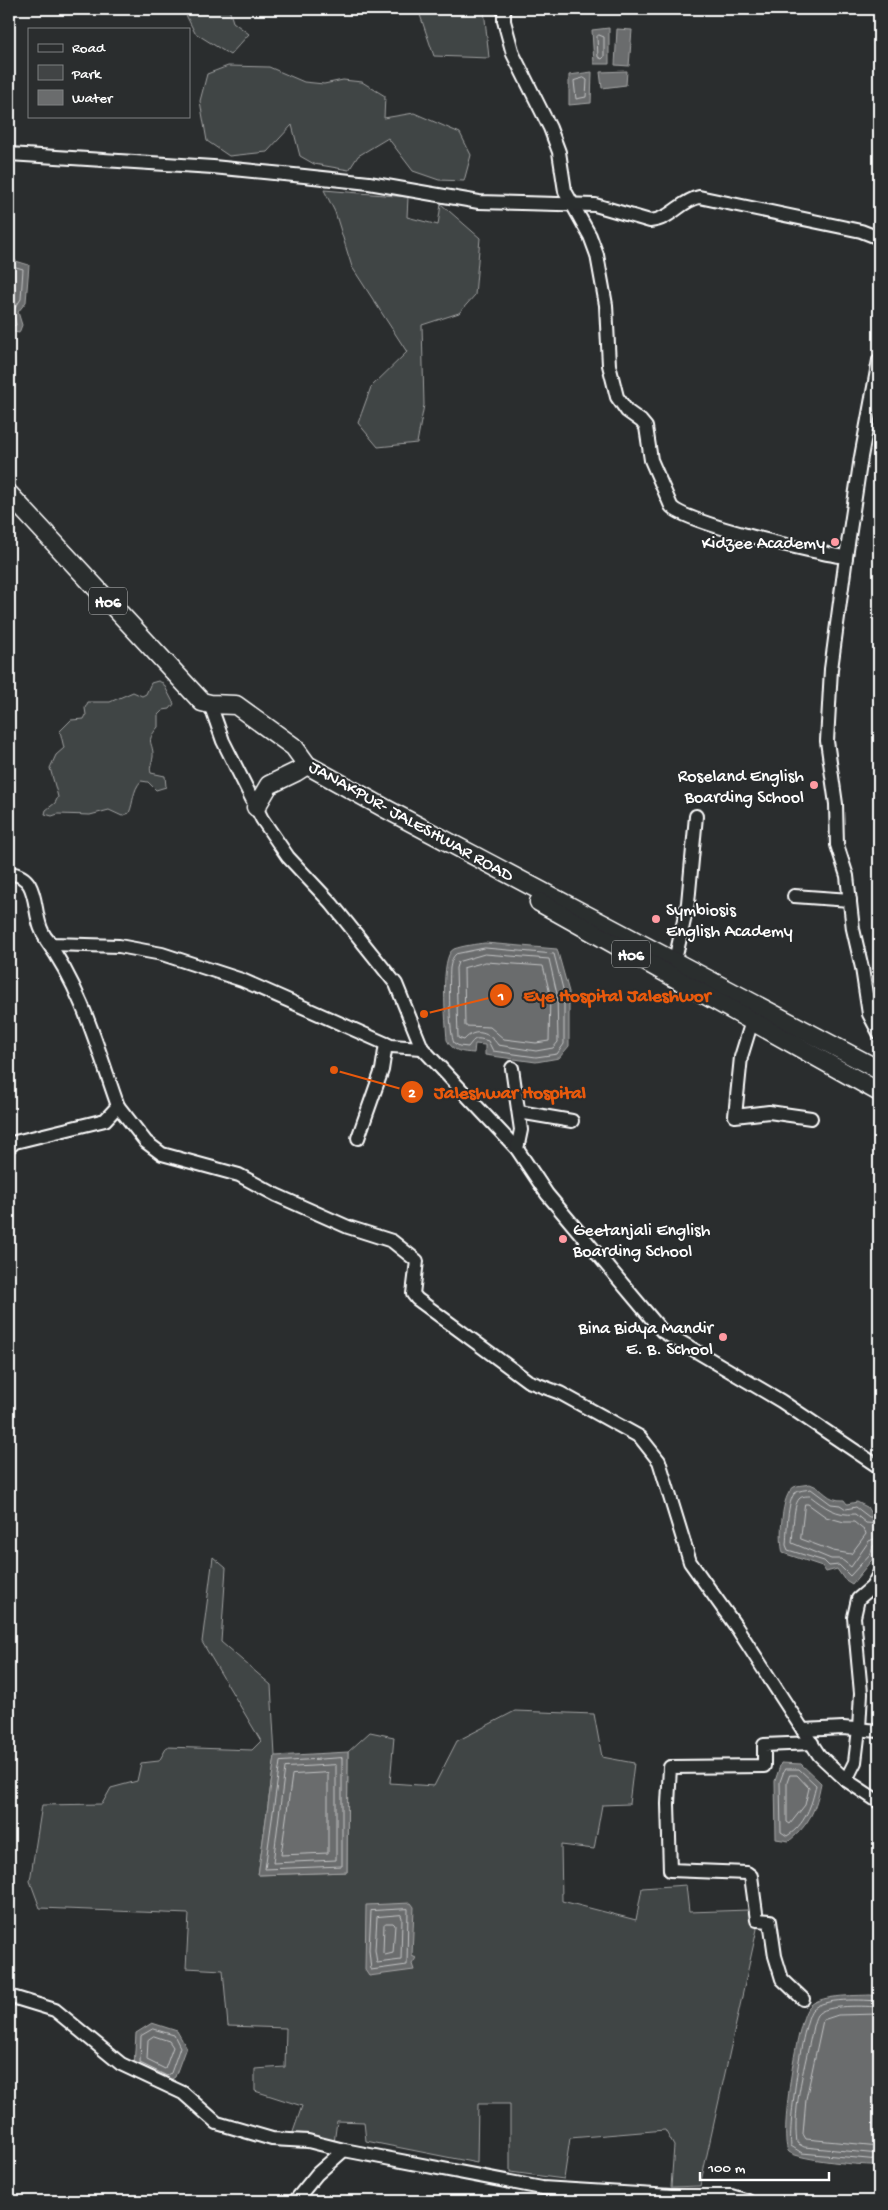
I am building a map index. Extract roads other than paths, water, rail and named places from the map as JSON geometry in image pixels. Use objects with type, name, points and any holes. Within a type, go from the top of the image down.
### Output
[{"type":"highway","name":"H06","points":[[55,544],[9,494],[202,702],[210,704]]},
{"type":"highway","name":"H06","points":[[9,494],[88,579]]},
{"type":"highway","name":"JANAKPUR- JALESHWAR ROAD","points":[[210,704],[236,705],[294,747],[307,764],[388,810],[675,960],[879,1070]]},
{"type":"highway","points":[[256,807],[269,785],[296,772],[307,764]]},
{"type":"highway","name":"H06","points":[[388,810],[401,826],[879,1092]]},
{"type":"street","points":[[504,9],[504,21],[513,54],[553,136],[559,152],[565,191],[570,204],[590,236],[597,255],[606,305],[609,364],[617,397],[627,411],[641,420],[646,427],[651,460],[674,511],[698,522],[822,554],[846,557]]},
{"type":"street","points":[[9,154],[304,176],[369,183],[479,202],[596,205],[650,221],[659,220],[670,215],[686,202],[699,197],[861,231],[879,238]]},
{"type":"street","points":[[879,360],[862,448],[846,557],[831,669],[827,741],[836,804],[836,836],[847,876],[853,929],[862,968],[869,1014],[879,1033]]},
{"type":"street","points":[[210,704],[223,740],[256,807],[288,857],[332,904],[396,984],[422,1048],[517,1149],[547,1194],[662,1331],[781,1401],[879,1467]]},
{"type":"street","points":[[675,960],[688,903],[696,816]]},
{"type":"street","points":[[9,873],[27,880],[32,886],[37,919],[46,940],[58,956],[88,1019],[118,1106],[146,1142],[162,1154],[239,1175],[276,1195],[348,1227],[392,1241],[417,1261],[413,1294],[417,1299],[528,1381],[560,1393],[640,1437],[659,1461],[690,1562],[737,1628],[819,1755],[846,1780],[879,1802]]},
{"type":"street","points":[[794,896],[850,900]]},
{"type":"street","points":[[46,940],[52,944],[119,946],[162,954],[242,980],[391,1046],[422,1048]]},
{"type":"street","points":[[752,1021],[741,1057],[735,1116],[769,1112],[811,1118]]},
{"type":"street","points":[[358,1138],[382,1070],[386,1044]]},
{"type":"street","points":[[512,1068],[521,1130],[517,1149]]},
{"type":"street","points":[[9,1147],[15,1142],[105,1120],[118,1106]]},
{"type":"street","points":[[519,1112],[572,1121]]},
{"type":"street","points":[[846,1780],[856,1762],[861,1693],[854,1617],[858,1598],[872,1587],[879,1574]]},
{"type":"street","points":[[804,1730],[843,1728],[879,1731]]},
{"type":"street","points":[[803,2000],[782,1979],[775,1956],[770,1921],[757,1920],[751,1876],[747,1873],[670,1870],[668,1804],[670,1767],[764,1766],[764,1745],[812,1743]]},
{"type":"street","points":[[9,1996],[55,2010],[121,2064],[183,2093],[217,2123],[272,2139],[308,2141],[344,2150],[542,2188],[672,2196],[731,2196],[748,2201]]},
{"type":"street","points":[[295,2201],[317,2174],[344,2150]]},
{"type":"water","points":[[609,28],[609,64],[594,64],[592,30]]},
{"type":"water","points":[[617,29],[632,30],[629,66],[615,65]]},
{"type":"water","points":[[627,71],[626,85],[602,88],[600,72]]},
{"type":"water","points":[[592,72],[591,103],[569,105],[569,75]]},
{"type":"water","points":[[9,259],[29,265],[26,302],[18,312],[22,325],[19,333],[9,331]]},
{"type":"water","points":[[485,943],[557,949],[569,992],[569,1046],[559,1058],[536,1062],[485,1055],[485,1045],[475,1044],[474,1053],[458,1051],[449,1044],[447,1040],[444,991],[446,964],[449,954],[457,948]]},
{"type":"water","points":[[810,1484],[833,1499],[844,1500],[847,1504],[857,1502],[867,1507],[870,1512],[879,1513],[879,1540],[875,1556],[852,1584],[844,1579],[837,1569],[826,1572],[822,1566],[783,1553],[781,1528],[786,1498],[794,1487]]},
{"type":"water","points":[[348,1752],[347,1872],[258,1875],[275,1756]]},
{"type":"water","points":[[781,1763],[801,1764],[821,1783],[817,1801],[811,1815],[802,1828],[789,1841],[776,1839],[775,1781]]},
{"type":"water","points":[[411,1903],[414,1907],[412,1956],[416,1958],[412,1964],[414,1970],[369,1976],[365,1970],[366,1905]]},
{"type":"water","points":[[879,1996],[879,2165],[818,2160],[795,2155],[789,2152],[786,2143],[787,2105],[794,2057],[808,2008],[813,2003],[828,1998]]},
{"type":"water","points":[[152,2023],[177,2031],[186,2047],[175,2077],[166,2083],[134,2067],[136,2033]]},
{"type":"place","name":"Kidzee Academy","points":[[835,542]]},
{"type":"place","name":"Roseland English Boarding School","points":[[814,785]]},
{"type":"place","name":"Symbiosis English Academy","points":[[656,919]]},
{"type":"place","name":"Eye Hospital Jaleshwor","points":[[424,1014]]},
{"type":"place","name":"Jaleshwar Hospital","points":[[334,1070]]},
{"type":"place","name":"Geetanjali English Boarding School","points":[[563,1239]]},
{"type":"place","name":"Bina Bidya Mandir E. B. School","points":[[723,1337]]}]
